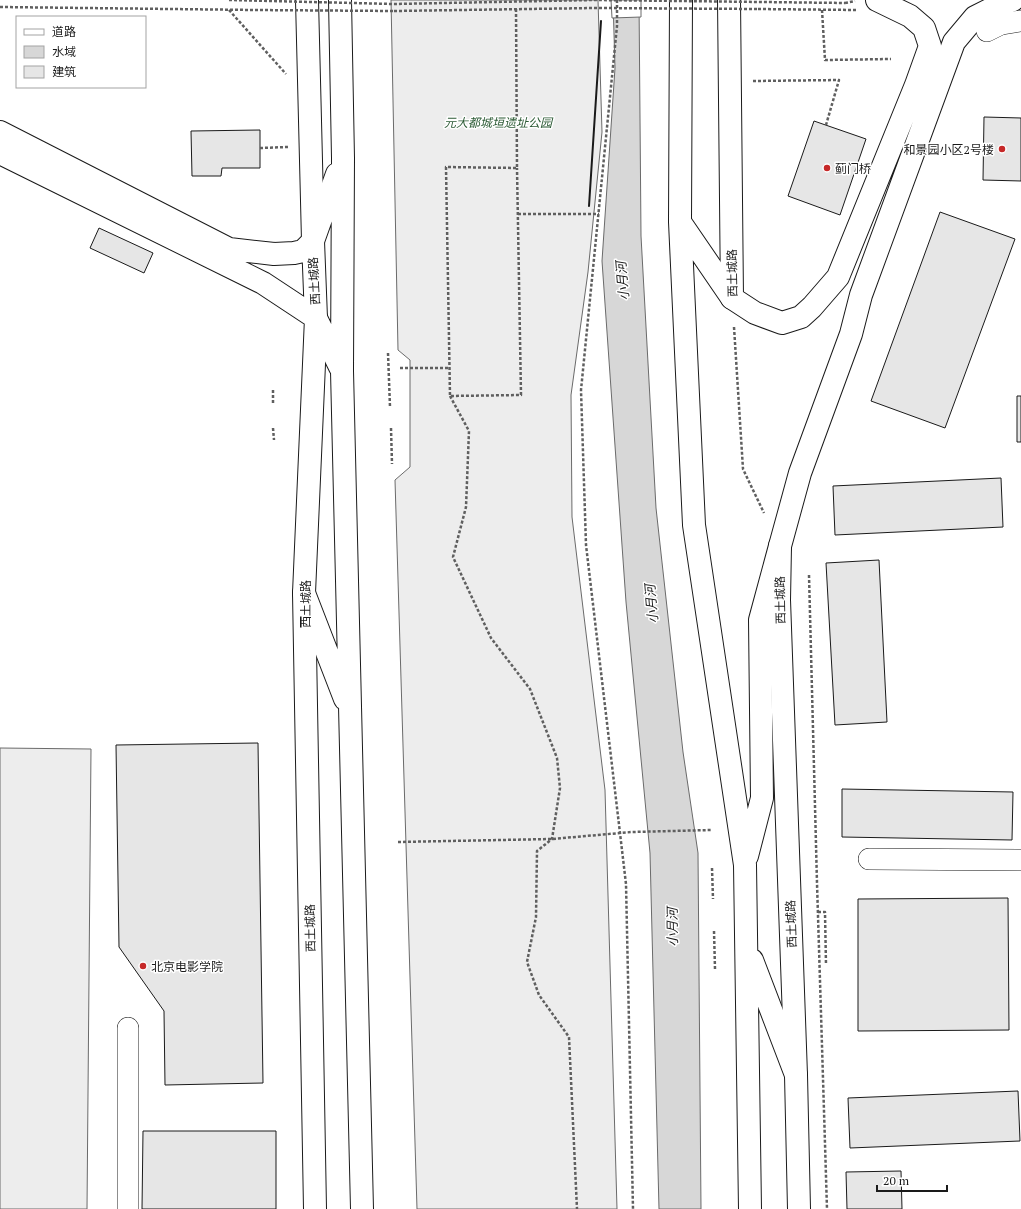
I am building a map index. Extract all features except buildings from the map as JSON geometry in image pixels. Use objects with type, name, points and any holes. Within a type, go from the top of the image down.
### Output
[{"type":"main road","name":"西土城路","points":[[307,0],[312,242],[316,318],[304,593],[315,1209]]},
{"type":"main road","points":[[340,0],[343,158],[342,371],[362,1209]]},
{"type":"main road","points":[[681,0],[680,222],[694,525],[745,865],[750,1209]]},
{"type":"main road","points":[[680,222],[732,298],[755,313],[782,323],[800,317],[812,307],[838,277],[930,46],[924,28],[910,16],[877,0]]},
{"type":"main road","points":[[745,865],[762,798],[760,620],[800,473],[851,334],[861,295],[954,42],[975,17],[1013,0]]},
{"type":"main road","name":"西土城路","points":[[732,298],[733,7]]},
{"type":"main road","points":[[0,132],[228,249],[274,254],[303,251],[312,242],[343,158]]},
{"type":"main road","points":[[0,153],[263,283],[316,318],[342,371]]},
{"type":"main road","name":"西土城路","points":[[780,546],[779,608],[796,1075],[798,1209]]},
{"type":"main road","points":[[304,593],[350,714]]},
{"type":"main road","points":[[747,946],[796,1075]]},
{"type":"street","points":[[987,32],[1001,24],[1021,21]]},
{"type":"street","points":[[869,859],[1021,860]]},
{"type":"street","points":[[128,1028],[128,1209]]},
{"type":"path","points":[[0,7],[394,11],[594,8],[857,10],[858,0],[845,3],[595,0],[394,4],[229,0]]},
{"type":"path","points":[[617,0],[617,26],[581,390],[586,537],[626,884],[633,1209]]},
{"type":"path","points":[[733,7],[737,0]]},
{"type":"path","points":[[450,396],[521,395],[516,9]]},
{"type":"path","points":[[229,10],[288,76]]},
{"type":"path","points":[[822,10],[825,60],[891,59]]},
{"type":"path","points":[[747,81],[839,80],[826,125]]},
{"type":"path","points":[[260,148],[287,147]]},
{"type":"path","points":[[517,168],[446,167],[450,396],[469,431],[466,508],[453,557],[491,638],[530,689],[557,758],[560,788],[552,839],[537,852],[536,917],[527,962],[539,995],[569,1037],[577,1209]]},
{"type":"path","points":[[518,214],[598,214]]},
{"type":"path","name":"西土城路","points":[[732,298],[743,469],[780,546]]},
{"type":"path","points":[[388,353],[390,407]]},
{"type":"path","points":[[400,368],[450,368]]},
{"type":"path","points":[[273,390],[273,403]]},
{"type":"path","points":[[273,428],[274,440]]},
{"type":"path","points":[[391,428],[392,464]]},
{"type":"path","points":[[809,576],[827,1209]]},
{"type":"path","points":[[398,842],[552,839],[632,832],[711,830]]},
{"type":"path","points":[[712,868],[713,899]]},
{"type":"path","points":[[818,912],[825,912],[826,965]]},
{"type":"path","points":[[714,931],[715,969]]},
{"type":"shaded area","name":"元大都城垣遗址公园","points":[[391,0],[598,0],[602,132],[588,272],[571,395],[572,517],[605,790],[617,1209],[417,1209],[395,480],[410,467],[410,360],[398,350]]},
{"type":"shaded area","points":[[0,748],[91,749],[87,1209],[0,1209]]},
{"type":"water","name":"小月河","points":[[613,0],[639,0],[641,236],[656,508],[683,752],[698,853],[701,1209],[659,1209],[650,853],[626,602],[602,261],[615,68]]},
{"type":"pier","points":[[611,0],[641,0],[641,17],[612,18]]},
{"type":"wall","points":[[589,206],[601,21]]},
{"type":"place","name":"和景园小区2号楼","points":[[1002,149]]},
{"type":"place","name":"蓟门桥","points":[[827,168]]},
{"type":"place","name":"北京电影学院","points":[[143,966]]}]
